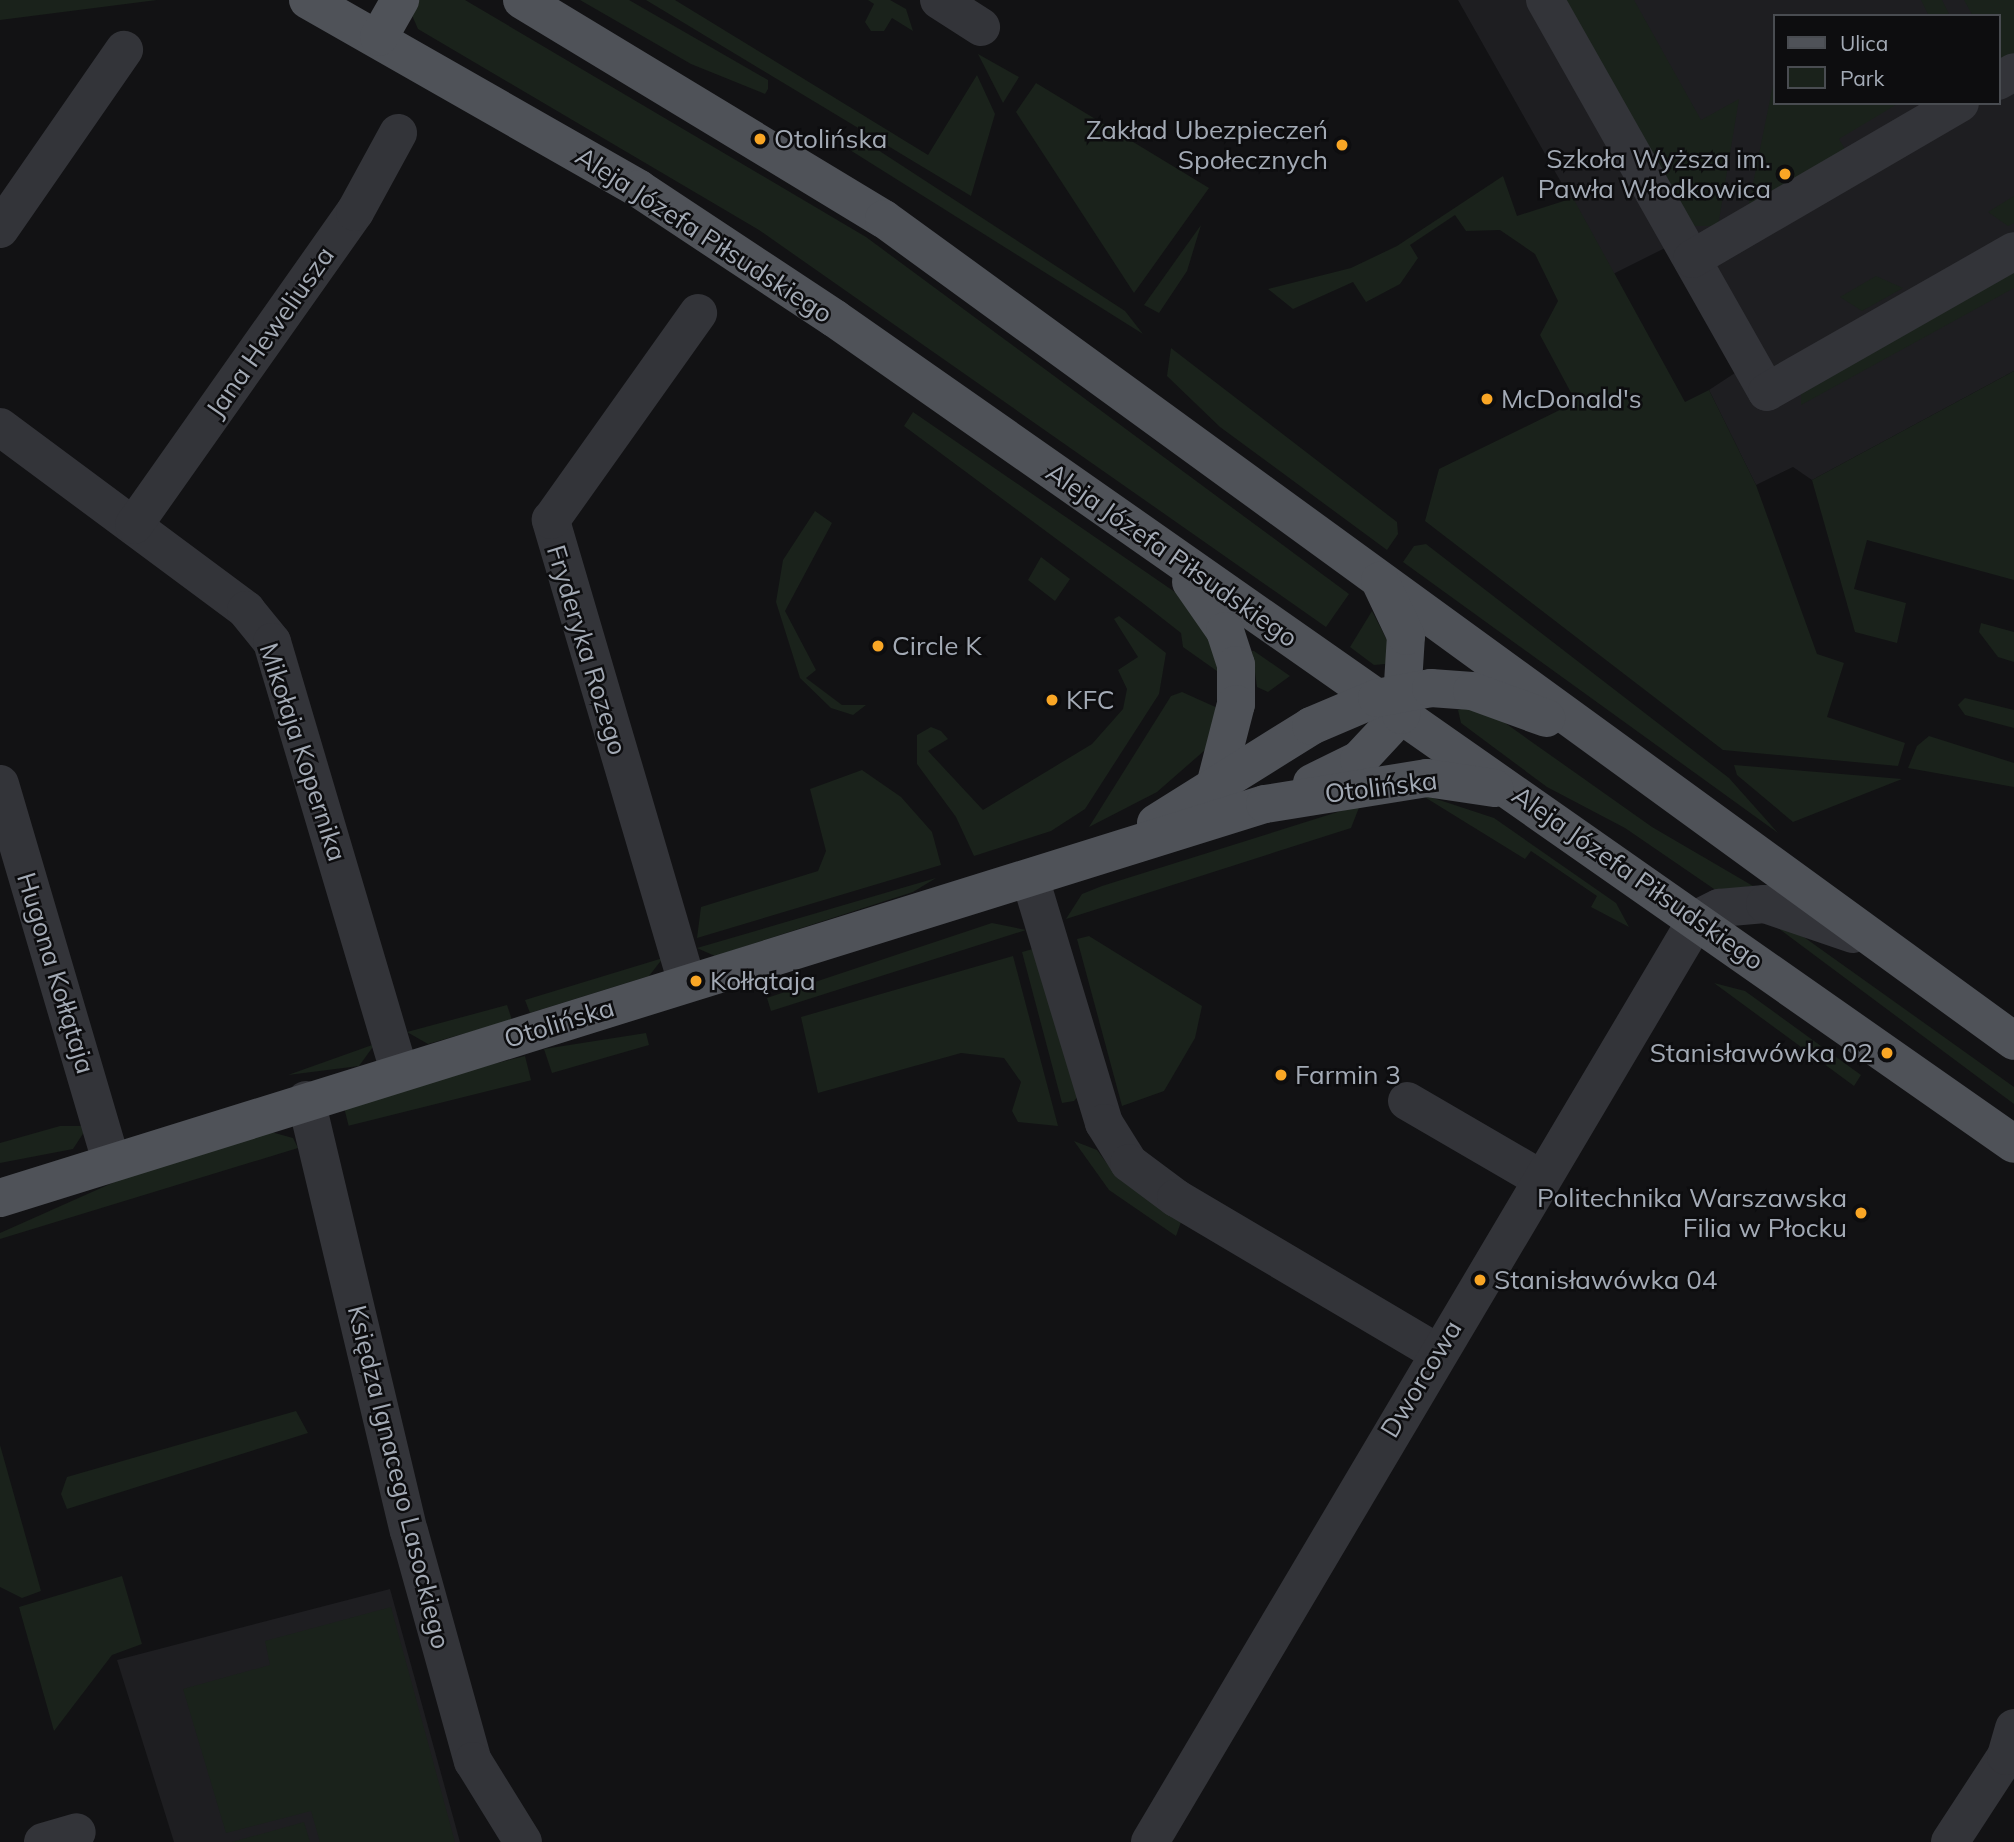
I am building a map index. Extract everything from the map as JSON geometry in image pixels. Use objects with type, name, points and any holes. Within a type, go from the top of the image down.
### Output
[{"type":"main road","name":"Aleja Józefa Piłsudskiego","points":[[308,0],[379,37],[639,189],[834,318],[1178,563],[1395,701],[1534,807],[2014,1144]]},
{"type":"main road","points":[[379,37],[400,0]]},
{"type":"main road","points":[[523,0],[884,219],[1380,579],[1596,740],[2014,1041]]},
{"type":"main road","points":[[1178,563],[1225,631],[1236,665],[1237,704],[1215,786]]},
{"type":"main road","points":[[1380,579],[1406,636],[1395,701]]},
{"type":"main road","name":"Otolińska","points":[[1117,847],[1311,726],[1395,701],[1472,691],[1596,740]]},
{"type":"main road","name":"Otolińska","points":[[1265,804],[1359,760],[1395,701]]},
{"type":"main road","name":"Otolińska","points":[[0,1198],[306,1100],[1030,878],[1117,847],[1265,804],[1427,778],[1495,788],[1534,807]]},
{"type":"street","points":[[939,0],[981,27]]},
{"type":"street","points":[[1545,0],[1767,392],[2014,251]]},
{"type":"street","points":[[0,229],[124,50]]},
{"type":"street","points":[[1692,259],[1957,105]]},
{"type":"street","name":"Jana Heweliusza","points":[[134,525],[355,212],[398,133]]},
{"type":"street","name":"Fryderyka Rozego","points":[[688,984],[551,520],[698,313]]},
{"type":"street","name":"Mikołaja Kopernika","points":[[0,427],[246,610],[272,642],[399,1072]]},
{"type":"street","name":"Hugona Kołłątaja","points":[[0,784],[111,1161]]},
{"type":"street","points":[[1030,878],[1104,1123],[1129,1163],[1176,1198],[1436,1352]]},
{"type":"street","points":[[1697,919],[1719,908],[1765,904],[1807,914],[1891,950]]},
{"type":"street","name":"Dworcowa","points":[[1150,1842],[1436,1352],[1697,919]]},
{"type":"street","name":"Księdza Ignacego Lasockiego","points":[[306,1100],[409,1531],[473,1761],[523,1842]]},
{"type":"street","points":[[1407,1101],[1541,1179]]},
{"type":"street","points":[[1950,1842],[2006,1756],[2014,1728]]},
{"type":"shaded area","name":"Szkoła Wyższa im. Pawła Włodkowica","points":[[1458,0],[2014,0],[2014,371],[1812,480],[1793,467],[1756,485],[1709,390],[1741,369],[1669,246],[1613,274]]},
{"type":"shaded area","points":[[390,1589],[460,1842],[174,1842],[117,1660]]},
{"type":"green space","points":[[0,0],[157,0],[0,20]]},
{"type":"green space","points":[[415,0],[465,0],[866,237],[1349,594],[1326,627],[759,230],[418,29],[411,13]]},
{"type":"green space","points":[[580,0],[629,0],[768,80],[768,89],[765,94],[691,64]]},
{"type":"green space","points":[[646,0],[675,0],[928,155],[977,75],[995,114],[971,196]]},
{"type":"green space","points":[[868,0],[890,0],[906,9],[913,31],[892,18],[884,31],[871,31],[865,22],[874,4]]},
{"type":"green space","points":[[1556,0],[1634,0],[1701,120],[1739,99],[1718,226],[1690,226]]},
{"type":"green space","points":[[1921,0],[1942,0],[1949,14],[1928,14]]},
{"type":"green space","points":[[1964,0],[2014,0],[2014,58],[2000,60],[2000,14],[1972,14]]},
{"type":"green space","points":[[978,54],[1019,77],[1003,103]]},
{"type":"green space","points":[[1036,83],[1209,188],[1134,293],[1016,112]]},
{"type":"green space","points":[[1772,90],[1772,105],[1896,105],[1839,139],[1846,151],[1748,208]]},
{"type":"green space","points":[[855,135],[1125,311],[1143,334],[842,145]]},
{"type":"green space","points":[[1503,176],[1517,216],[1573,198],[1685,402],[1709,390],[1756,485],[1817,654],[1844,663],[1827,717],[1905,743],[1898,766],[1723,750],[1425,521],[1439,469],[1576,402],[1540,335],[1558,301],[1535,254],[1500,230],[1466,231],[1455,215],[1410,245],[1418,258],[1400,284],[1366,302],[1353,282],[1293,309],[1268,289],[1351,268],[1397,246]]},
{"type":"green space","points":[[2014,196],[2014,223],[2008,226],[1988,212]]},
{"type":"green space","points":[[1201,225],[1187,271],[1159,313],[1144,305]]},
{"type":"green space","points":[[2014,272],[2014,288],[1801,405],[1801,394]]},
{"type":"green space","points":[[1876,276],[1903,288],[1862,311],[1840,297]]},
{"type":"green space","points":[[1171,348],[1397,522],[1398,534],[1387,550],[1220,427],[1167,376]]},
{"type":"green space","points":[[2014,371],[2014,580],[1867,540],[1854,589],[1906,603],[1897,643],[1855,632],[1812,480]]},
{"type":"green space","points":[[913,412],[1188,601],[1201,616],[1224,676],[1183,647],[1181,633],[1144,604],[904,426]]},
{"type":"green space","points":[[815,511],[832,523],[785,611],[816,670],[806,678],[842,705],[866,705],[853,715],[831,708],[800,678],[776,602],[783,560]]},
{"type":"green space","points":[[1426,544],[1729,778],[1778,833],[1403,562],[1414,546]]},
{"type":"green space","points":[[1041,557],[1070,579],[1055,601],[1028,580]]},
{"type":"green space","points":[[1372,611],[1391,648],[1385,664],[1374,665],[1350,647]]},
{"type":"green space","points":[[1119,616],[1166,653],[1159,694],[1085,809],[1051,831],[974,856],[956,817],[917,764],[917,735],[931,727],[941,731],[948,739],[928,751],[983,810],[1092,744],[1123,709],[1127,689],[1118,670],[1138,657],[1114,619]]},
{"type":"green space","points":[[1981,623],[2014,632],[2014,662],[1998,657],[1979,632]]},
{"type":"green space","points":[[1252,651],[1290,676],[1268,692],[1257,687]]},
{"type":"green space","points":[[1182,692],[1222,710],[1205,750],[1157,792],[1089,827],[1171,696]]},
{"type":"green space","points":[[1965,698],[2014,710],[2014,728],[1965,715],[1958,705]]},
{"type":"green space","points":[[1468,707],[1498,718],[1652,827],[1753,886],[1717,891],[1625,828],[1547,787],[1461,723],[1458,710]]},
{"type":"green space","points":[[1929,736],[2014,763],[2014,787],[1908,768],[1917,746]]},
{"type":"green space","points":[[1734,765],[1902,779],[1793,822],[1737,775]]},
{"type":"green space","points":[[862,770],[901,797],[932,832],[941,865],[697,938],[701,907],[818,871],[826,851],[810,789]]},
{"type":"green space","points":[[1418,793],[1494,818],[1616,903],[1629,927],[1591,907],[1597,896],[1531,851],[1525,859]]},
{"type":"green space","points":[[1360,805],[1351,828],[1066,919],[1082,894],[1102,886]]},
{"type":"green space","points":[[936,878],[913,892],[715,956],[697,948]]},
{"type":"green space","points":[[1770,922],[1794,930],[2014,1087],[2014,1104]]},
{"type":"green space","points":[[992,923],[1026,930],[771,1011],[767,998]]},
{"type":"green space","points":[[1089,936],[1202,1006],[1195,1038],[1164,1091],[1122,1106],[1077,939]]},
{"type":"green space","points":[[1040,947],[1080,1094],[1074,1101],[1062,1103],[1022,952]]},
{"type":"green space","points":[[1013,956],[1058,1126],[1018,1122],[1012,1111],[1021,1082],[1004,1058],[961,1053],[818,1093],[801,1017]]},
{"type":"green space","points":[[663,958],[649,976],[530,1013],[525,1000]]},
{"type":"green space","points":[[1714,983],[1745,991],[1861,1075],[1854,1086]]},
{"type":"green space","points":[[507,1005],[512,1020],[428,1044],[407,1032]]},
{"type":"green space","points":[[646,1033],[649,1045],[552,1073],[544,1049]]},
{"type":"green space","points":[[375,1044],[359,1066],[288,1075]]},
{"type":"green space","points":[[525,1056],[531,1080],[349,1126],[343,1101]]},
{"type":"green space","points":[[60,1126],[88,1126],[73,1149],[0,1163],[0,1143]]},
{"type":"green space","points":[[271,1132],[293,1138],[298,1148],[0,1239],[0,1233],[137,1172]]},
{"type":"green space","points":[[1074,1141],[1097,1150],[1114,1173],[1181,1222],[1176,1236],[1109,1190]]},
{"type":"green space","points":[[296,1411],[308,1433],[67,1509],[61,1494],[67,1477]]},
{"type":"green space","points":[[0,1445],[41,1591],[22,1598],[0,1587]]},
{"type":"green space","points":[[122,1576],[142,1644],[112,1655],[54,1731],[19,1607]]},
{"type":"green space","points":[[391,1607],[455,1842],[320,1842],[311,1811],[226,1833],[183,1689],[270,1665],[265,1641]]},
{"type":"green space","points":[[304,1822],[310,1842],[232,1842]]},
{"type":"place","name":"Otolińska","points":[[760,139]]},
{"type":"place","name":"Zakład Ubezpieczeń Społecznych","points":[[1342,145]]},
{"type":"place","name":"Szkoła Wyższa im. Pawła Włodkowica","points":[[1785,174]]},
{"type":"place","name":"McDonald's","points":[[1487,399]]},
{"type":"place","name":"Circle K","points":[[878,646]]},
{"type":"place","name":"KFC","points":[[1052,700]]},
{"type":"place","name":"Kołłątaja","points":[[696,981]]},
{"type":"place","name":"Stanisławówka 02","points":[[1887,1053]]},
{"type":"place","name":"Farmin 3","points":[[1281,1075]]},
{"type":"place","name":"Politechnika Warszawska Filia w Płocku","points":[[1861,1213]]},
{"type":"place","name":"Stanisławówka 04","points":[[1480,1280]]}]
